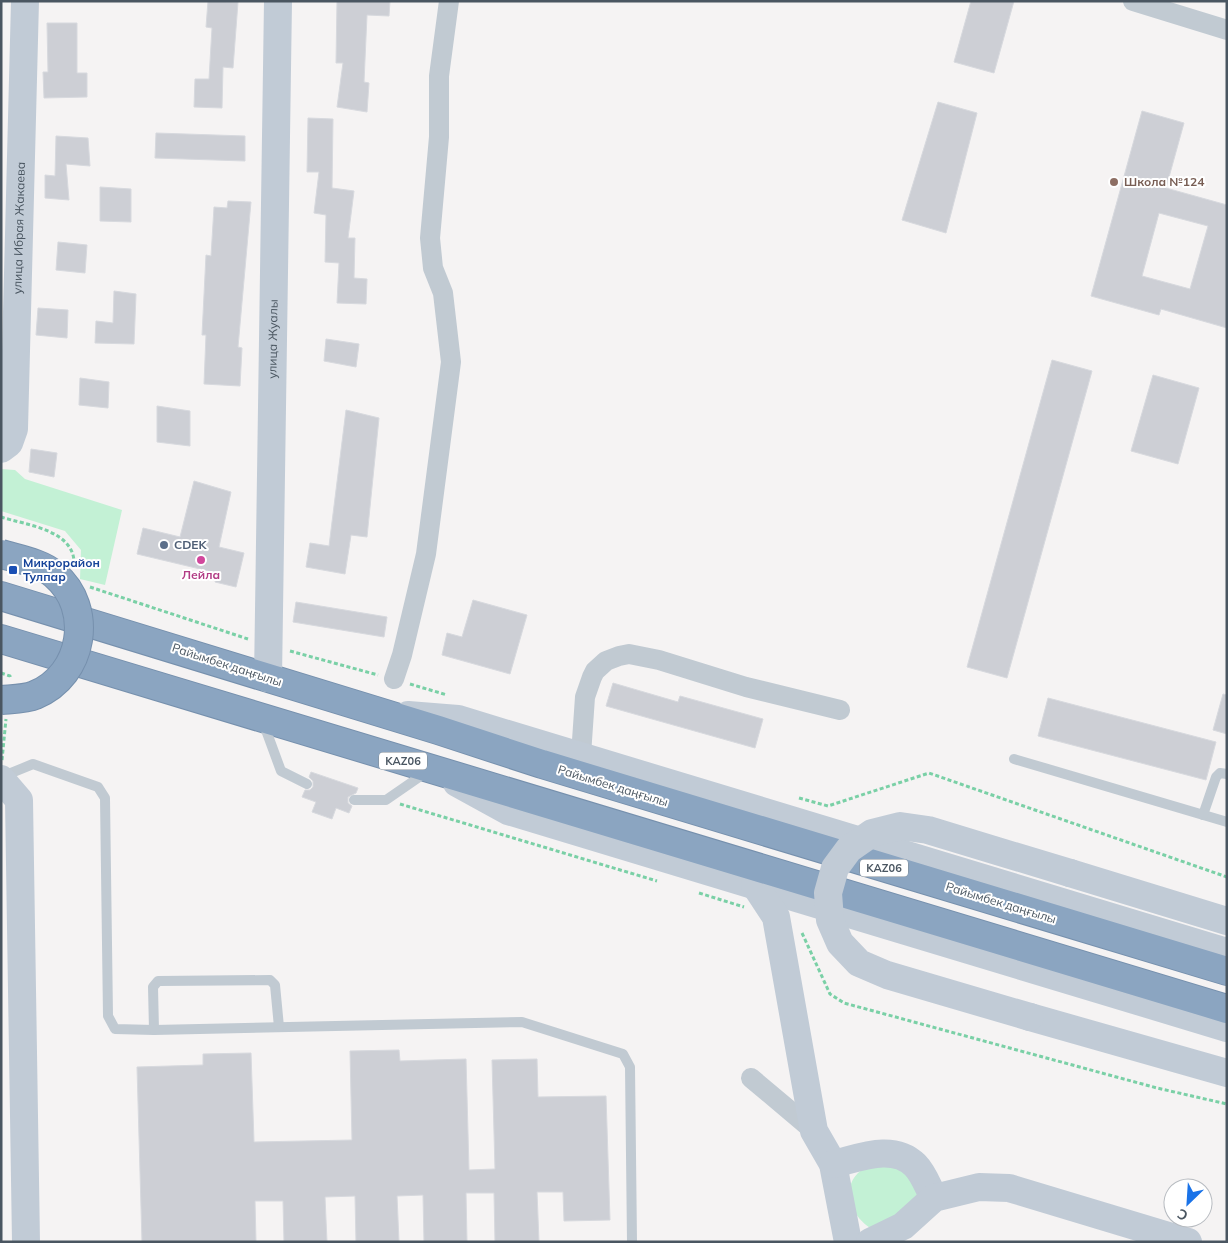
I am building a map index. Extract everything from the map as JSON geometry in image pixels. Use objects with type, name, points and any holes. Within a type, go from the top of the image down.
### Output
[{"type":"highway","points":[[1,554],[54,574],[75,599],[81,628],[76,654],[56,682],[35,696],[6,688]]},
{"type":"highway","name":"Райымбек даңғылы","points":[[1,596],[542,764],[1227,971]]},
{"type":"highway","name":"KАZ06","points":[[1,639],[1227,1009]]},
{"type":"main road","name":"улица Ибрая Жакаева","points":[[1,449],[9,443],[14,429],[24,1]]},
{"type":"main road","name":"улица Жуалы","points":[[268,678],[270,646],[278,1]]},
{"type":"main road","points":[[382,713],[458,718],[1227,952]]},
{"type":"main road","points":[[431,769],[508,811],[1227,1028]]},
{"type":"main road","points":[[1,778],[19,800],[26,1242]]},
{"type":"main road","points":[[1227,921],[928,830],[900,826],[872,832],[849,849],[835,868],[828,893],[830,920],[840,943],[859,962],[887,975],[1227,1073]]},
{"type":"main road","points":[[755,886],[776,917],[814,1131],[834,1164],[848,1242]]},
{"type":"main road","points":[[780,937],[788,920],[805,901]]},
{"type":"main road","points":[[834,1164],[877,1154],[894,1154],[914,1164],[922,1173],[934,1198]]},
{"type":"main road","points":[[870,1242],[903,1226],[934,1198],[979,1187],[1009,1188],[1188,1242]]},
{"type":"street","points":[[394,679],[402,654],[426,554],[451,362],[443,293],[433,268],[430,238],[439,137],[439,76],[450,1]]},
{"type":"street","points":[[1133,1],[1227,30]]},
{"type":"street","points":[[581,755],[585,697],[595,671],[606,661],[629,654],[659,660],[746,687],[840,710]]},
{"type":"street","points":[[751,1078],[814,1131]]},
{"type":"lane","points":[[262,718],[280,771],[307,784]]},
{"type":"lane","points":[[1014,759],[1227,822]]},
{"type":"lane","points":[[1,778],[34,764],[98,787],[105,798],[108,1016],[115,1029],[279,1028],[522,1022],[623,1054],[630,1067],[632,1242]]},
{"type":"lane","points":[[354,800],[386,800],[431,769]]},
{"type":"lane","points":[[1203,814],[1216,777],[1220,773],[1227,774]]},
{"type":"lane","points":[[154,1030],[152,987],[158,981],[270,980],[275,985],[279,1028]]},
{"type":"path","points":[[1,517],[56,534],[68,543],[74,556],[73,571]]},
{"type":"path","points":[[87,586],[270,646],[451,696]]},
{"type":"path","points":[[1,673],[6,688]]},
{"type":"path","points":[[790,795],[828,806],[929,773],[1227,877]]},
{"type":"green space","points":[[1,469],[15,470],[25,479],[122,510],[105,585],[80,579],[81,550],[65,531],[1,511]]},
{"type":"green space","points":[[892,1162],[917,1183],[918,1206],[872,1229],[854,1211],[851,1204],[850,1188],[853,1180],[861,1171]]},
{"type":"building","points":[[208,1],[238,2],[233,68],[223,67],[222,108],[194,107],[195,79],[209,79],[212,28],[206,27]]},
{"type":"building","points":[[337,1],[390,1],[389,16],[367,15],[364,82],[369,83],[367,112],[337,107],[343,63],[336,63]]},
{"type":"building","points":[[971,1],[1014,1],[994,73],[954,62]]},
{"type":"building","points":[[47,23],[77,23],[77,73],[87,73],[87,97],[44,98],[43,72],[48,72]]},
{"type":"building","points":[[938,102],[977,113],[946,233],[902,220]]},
{"type":"building","name":"Школа №124","points":[[1142,111],[1184,123],[1166,188],[1227,205],[1227,328],[1161,309],[1159,315],[1091,296]],"holes":[[[1159,213],[1208,226],[1190,289],[1142,276]]]},
{"type":"building","points":[[308,118],[333,119],[332,188],[354,191],[348,238],[355,238],[354,278],[367,279],[366,304],[337,303],[339,263],[325,262],[326,215],[314,213],[319,172],[307,172]]},
{"type":"building","points":[[156,133],[245,136],[245,161],[155,158]]},
{"type":"building","points":[[56,136],[88,138],[90,166],[66,164],[69,200],[45,198],[45,175],[55,176]]},
{"type":"building","points":[[100,187],[131,189],[131,222],[100,221]]},
{"type":"building","points":[[228,201],[251,202],[238,347],[242,348],[240,386],[204,384],[206,335],[202,335],[206,255],[211,256],[214,207],[227,208]]},
{"type":"building","points":[[58,242],[87,245],[85,273],[56,270]]},
{"type":"building","points":[[114,291],[136,294],[134,344],[95,343],[96,321],[113,323]]},
{"type":"building","points":[[38,308],[68,310],[67,338],[36,335]]},
{"type":"building","points":[[326,339],[359,344],[356,367],[324,361]]},
{"type":"building","points":[[1052,360],[1092,371],[1007,678],[967,667]]},
{"type":"building","points":[[1153,375],[1199,388],[1178,464],[1131,451]]},
{"type":"building","points":[[80,378],[109,382],[108,408],[79,405]]},
{"type":"building","points":[[157,406],[190,411],[190,446],[157,442]]},
{"type":"building","points":[[346,410],[379,418],[367,537],[351,535],[345,574],[306,567],[310,543],[329,546]]},
{"type":"building","points":[[31,449],[57,453],[54,477],[29,472]]},
{"type":"building","points":[[194,481],[231,492],[219,547],[244,553],[236,587],[215,582],[217,573],[137,554],[143,528],[180,537]]},
{"type":"building","points":[[473,600],[527,615],[510,674],[442,655],[447,633],[462,637]]},
{"type":"building","points":[[296,602],[387,617],[384,637],[293,622]]},
{"type":"building","points":[[613,683],[678,702],[680,696],[763,719],[755,748],[606,706]]},
{"type":"building","points":[[1223,694],[1227,695],[1227,734],[1213,730]]},
{"type":"building","points":[[1048,698],[1216,742],[1206,780],[1038,736]]},
{"type":"building","points":[[311,772],[358,788],[356,793],[348,797],[348,803],[352,806],[349,813],[336,808],[332,819],[312,812],[316,802],[302,797],[305,790],[310,790],[313,787],[313,781],[309,777]]},
{"type":"building","points":[[399,1050],[400,1061],[466,1059],[469,1170],[495,1169],[492,1060],[537,1059],[538,1097],[606,1096],[610,1220],[564,1221],[563,1192],[537,1192],[539,1242],[495,1242],[494,1193],[466,1193],[467,1242],[424,1242],[423,1195],[397,1196],[399,1242],[356,1242],[355,1196],[325,1197],[327,1242],[284,1242],[283,1201],[255,1201],[256,1242],[142,1242],[137,1067],[203,1065],[203,1054],[251,1053],[254,1142],[352,1140],[350,1051]]},
{"type":"place","name":"Школа №124","points":[[1114,182]]},
{"type":"place","name":"CDEK","points":[[164,545]]},
{"type":"place","name":"Лейла","points":[[201,560]]},
{"type":"place","name":"Микрорайон Тулпар","points":[[13,570]]}]
